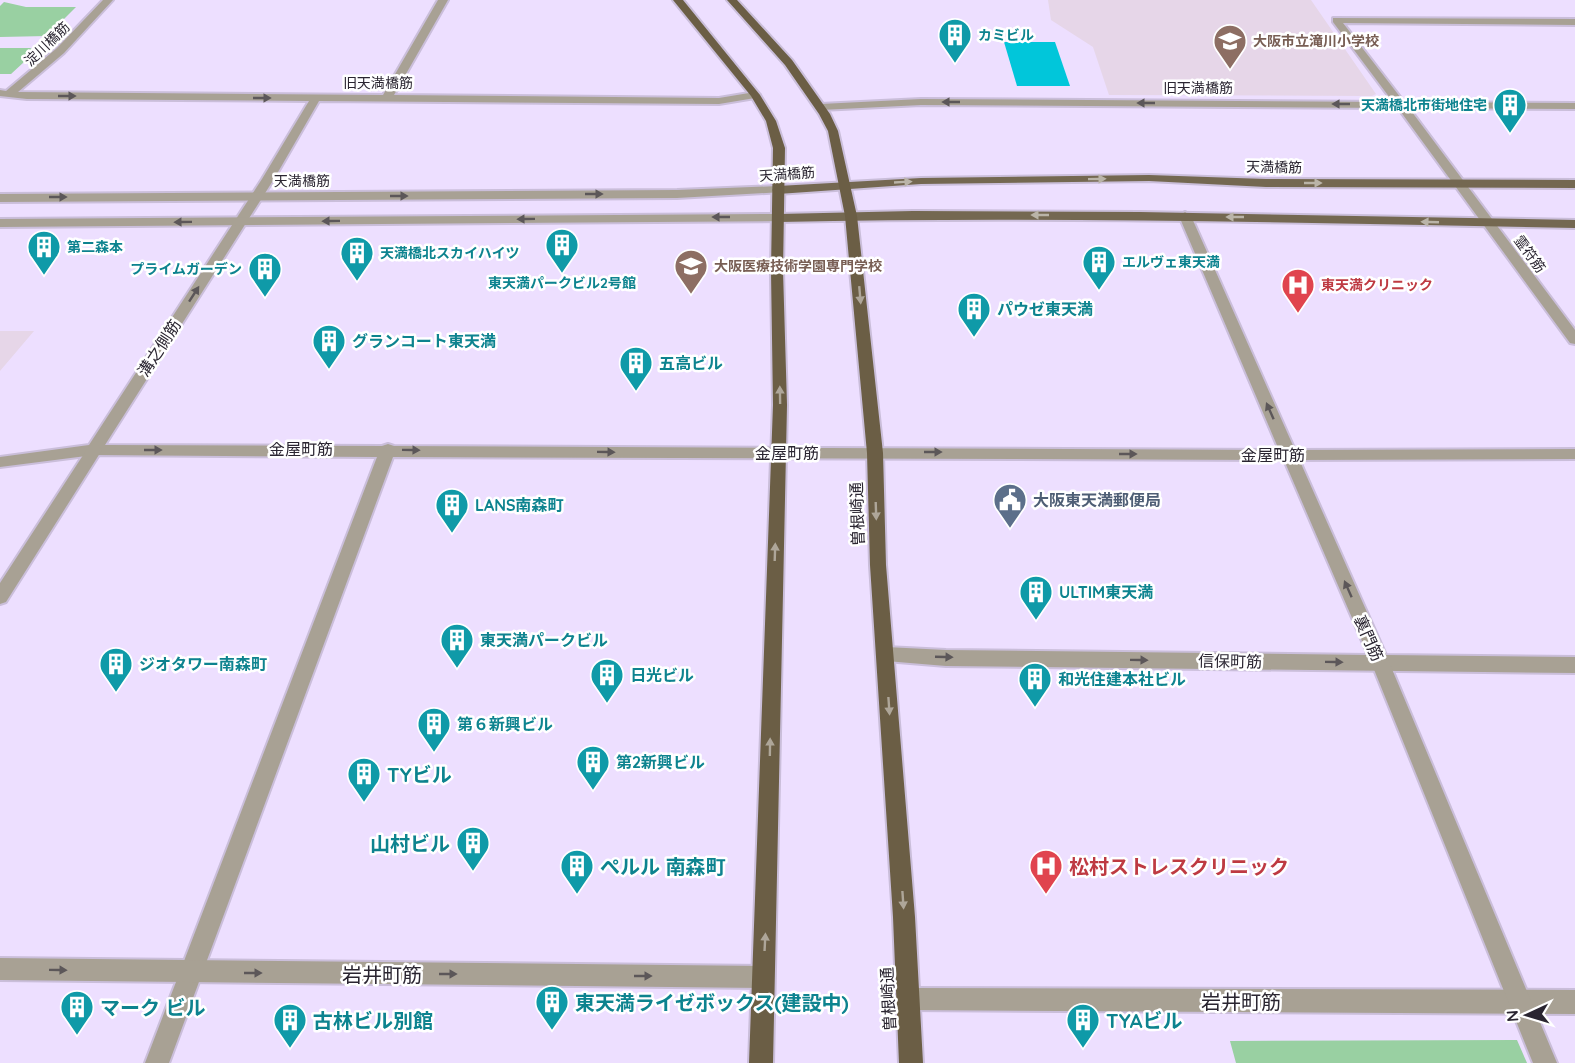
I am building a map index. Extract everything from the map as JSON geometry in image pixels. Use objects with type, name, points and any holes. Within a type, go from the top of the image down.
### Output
[{"type":"highway","points":[[678,0],[755,95],[771,121],[779,148],[777,271],[780,405],[761,1063]]},
{"type":"highway","name":"曽根崎通","points":[[732,0],[754,23],[820,107],[833,131],[851,216],[874,453],[878,565],[886,654],[911,1063]]},
{"type":"main road","name":"天満橋筋","points":[[778,190],[921,181],[1149,178],[1266,183],[1575,184]]},
{"type":"main road","points":[[779,218],[913,214],[1185,216],[1575,224]]},
{"type":"street","name":"淀川橋筋","points":[[0,102],[4,94],[22,87],[53,60],[108,0]]},
{"type":"street","points":[[387,98],[443,0]]},
{"type":"street","name":"霊符筋","points":[[1575,22],[1336,20],[1461,184],[1575,340]]},
{"type":"street","name":"旧天満橋筋","points":[[4,94],[719,101],[755,95]]},
{"type":"street","name":"溝之側筋","points":[[0,597],[257,196],[316,98]]},
{"type":"street","name":"旧天満橋筋","points":[[820,107],[921,102],[1575,106]]},
{"type":"street","name":"天満橋筋","points":[[0,198],[677,194],[778,190]]},
{"type":"street","name":"裏門筋","points":[[1185,216],[1380,662],[1545,1063]]},
{"type":"street","points":[[0,224],[779,218]]},
{"type":"street","points":[[157,1063],[388,449]]},
{"type":"street","name":"金屋町筋","points":[[0,462],[94,450],[388,449],[778,454],[1575,454]]},
{"type":"street","name":"信保町筋","points":[[886,654],[946,658],[1575,665]]},
{"type":"street","name":"岩井町筋","points":[[0,969],[763,976]]},
{"type":"street","name":"岩井町筋","points":[[908,999],[1575,1002]]},
{"type":"shaded area","name":"大阪市立滝川小学校","points":[[1048,0],[1311,0],[1376,94],[1372,96],[1109,95],[1093,47],[1051,20]]},
{"type":"shaded area","points":[[0,331],[34,331],[0,371]]},
{"type":"green space","points":[[4,2],[26,7],[76,7],[47,36],[0,37],[0,6]]},
{"type":"green space","points":[[0,48],[30,48],[36,51],[11,74],[0,74]]},
{"type":"green space","points":[[1517,1040],[1527,1063],[1236,1063],[1230,1041]]},
{"type":"water","points":[[1004,42],[1055,42],[1070,86],[1017,86]]},
{"type":"place","name":"カミビル","points":[[955,64]]},
{"type":"place","name":"大阪市立滝川小学校","points":[[1230,70]]},
{"type":"place","name":"天満橋北市街地住宅","points":[[1510,134]]},
{"type":"place","name":"東天満パークビル2号館","points":[[562,274]]},
{"type":"place","name":"第二森本","points":[[44,276]]},
{"type":"place","name":"天満橋北スカイハイツ","points":[[357,282]]},
{"type":"place","name":"エルヴェ東天満","points":[[1099,291]]},
{"type":"place","name":"大阪医療技術学園専門学校","points":[[691,295]]},
{"type":"place","name":"プライムガーデン","points":[[265,298]]},
{"type":"place","name":"東天満クリニック","points":[[1298,314]]},
{"type":"place","name":"パウゼ東天満","points":[[974,338]]},
{"type":"place","name":"グランコート東天満","points":[[329,370]]},
{"type":"place","name":"五高ビル","points":[[636,392]]},
{"type":"place","name":"大阪東天満郵便局","points":[[1010,529]]},
{"type":"place","name":"LANS南森町","points":[[452,534]]},
{"type":"place","name":"ULTIM東天満","points":[[1036,621]]},
{"type":"place","name":"東天満パークビル","points":[[457,669]]},
{"type":"place","name":"ジオタワー南森町","points":[[116,693]]},
{"type":"place","name":"日光ビル","points":[[607,704]]},
{"type":"place","name":"和光住建本社ビル","points":[[1035,708]]},
{"type":"place","name":"第６新興ビル","points":[[434,753]]},
{"type":"place","name":"第2新興ビル","points":[[593,791]]},
{"type":"place","name":"TYビル","points":[[364,803]]},
{"type":"place","name":"山村ビル","points":[[473,872]]},
{"type":"place","name":"ぺルル 南森町","points":[[577,895]]},
{"type":"place","name":"松村ストレスクリニック","points":[[1046,895]]},
{"type":"place","name":"東天満ライゼボックス(建設中)","points":[[552,1031]]},
{"type":"place","name":"マーク ビル","points":[[77,1036]]},
{"type":"place","name":"古林ビル別館","points":[[290,1049]]},
{"type":"place","name":"TYAビル","points":[[1083,1049]]}]
